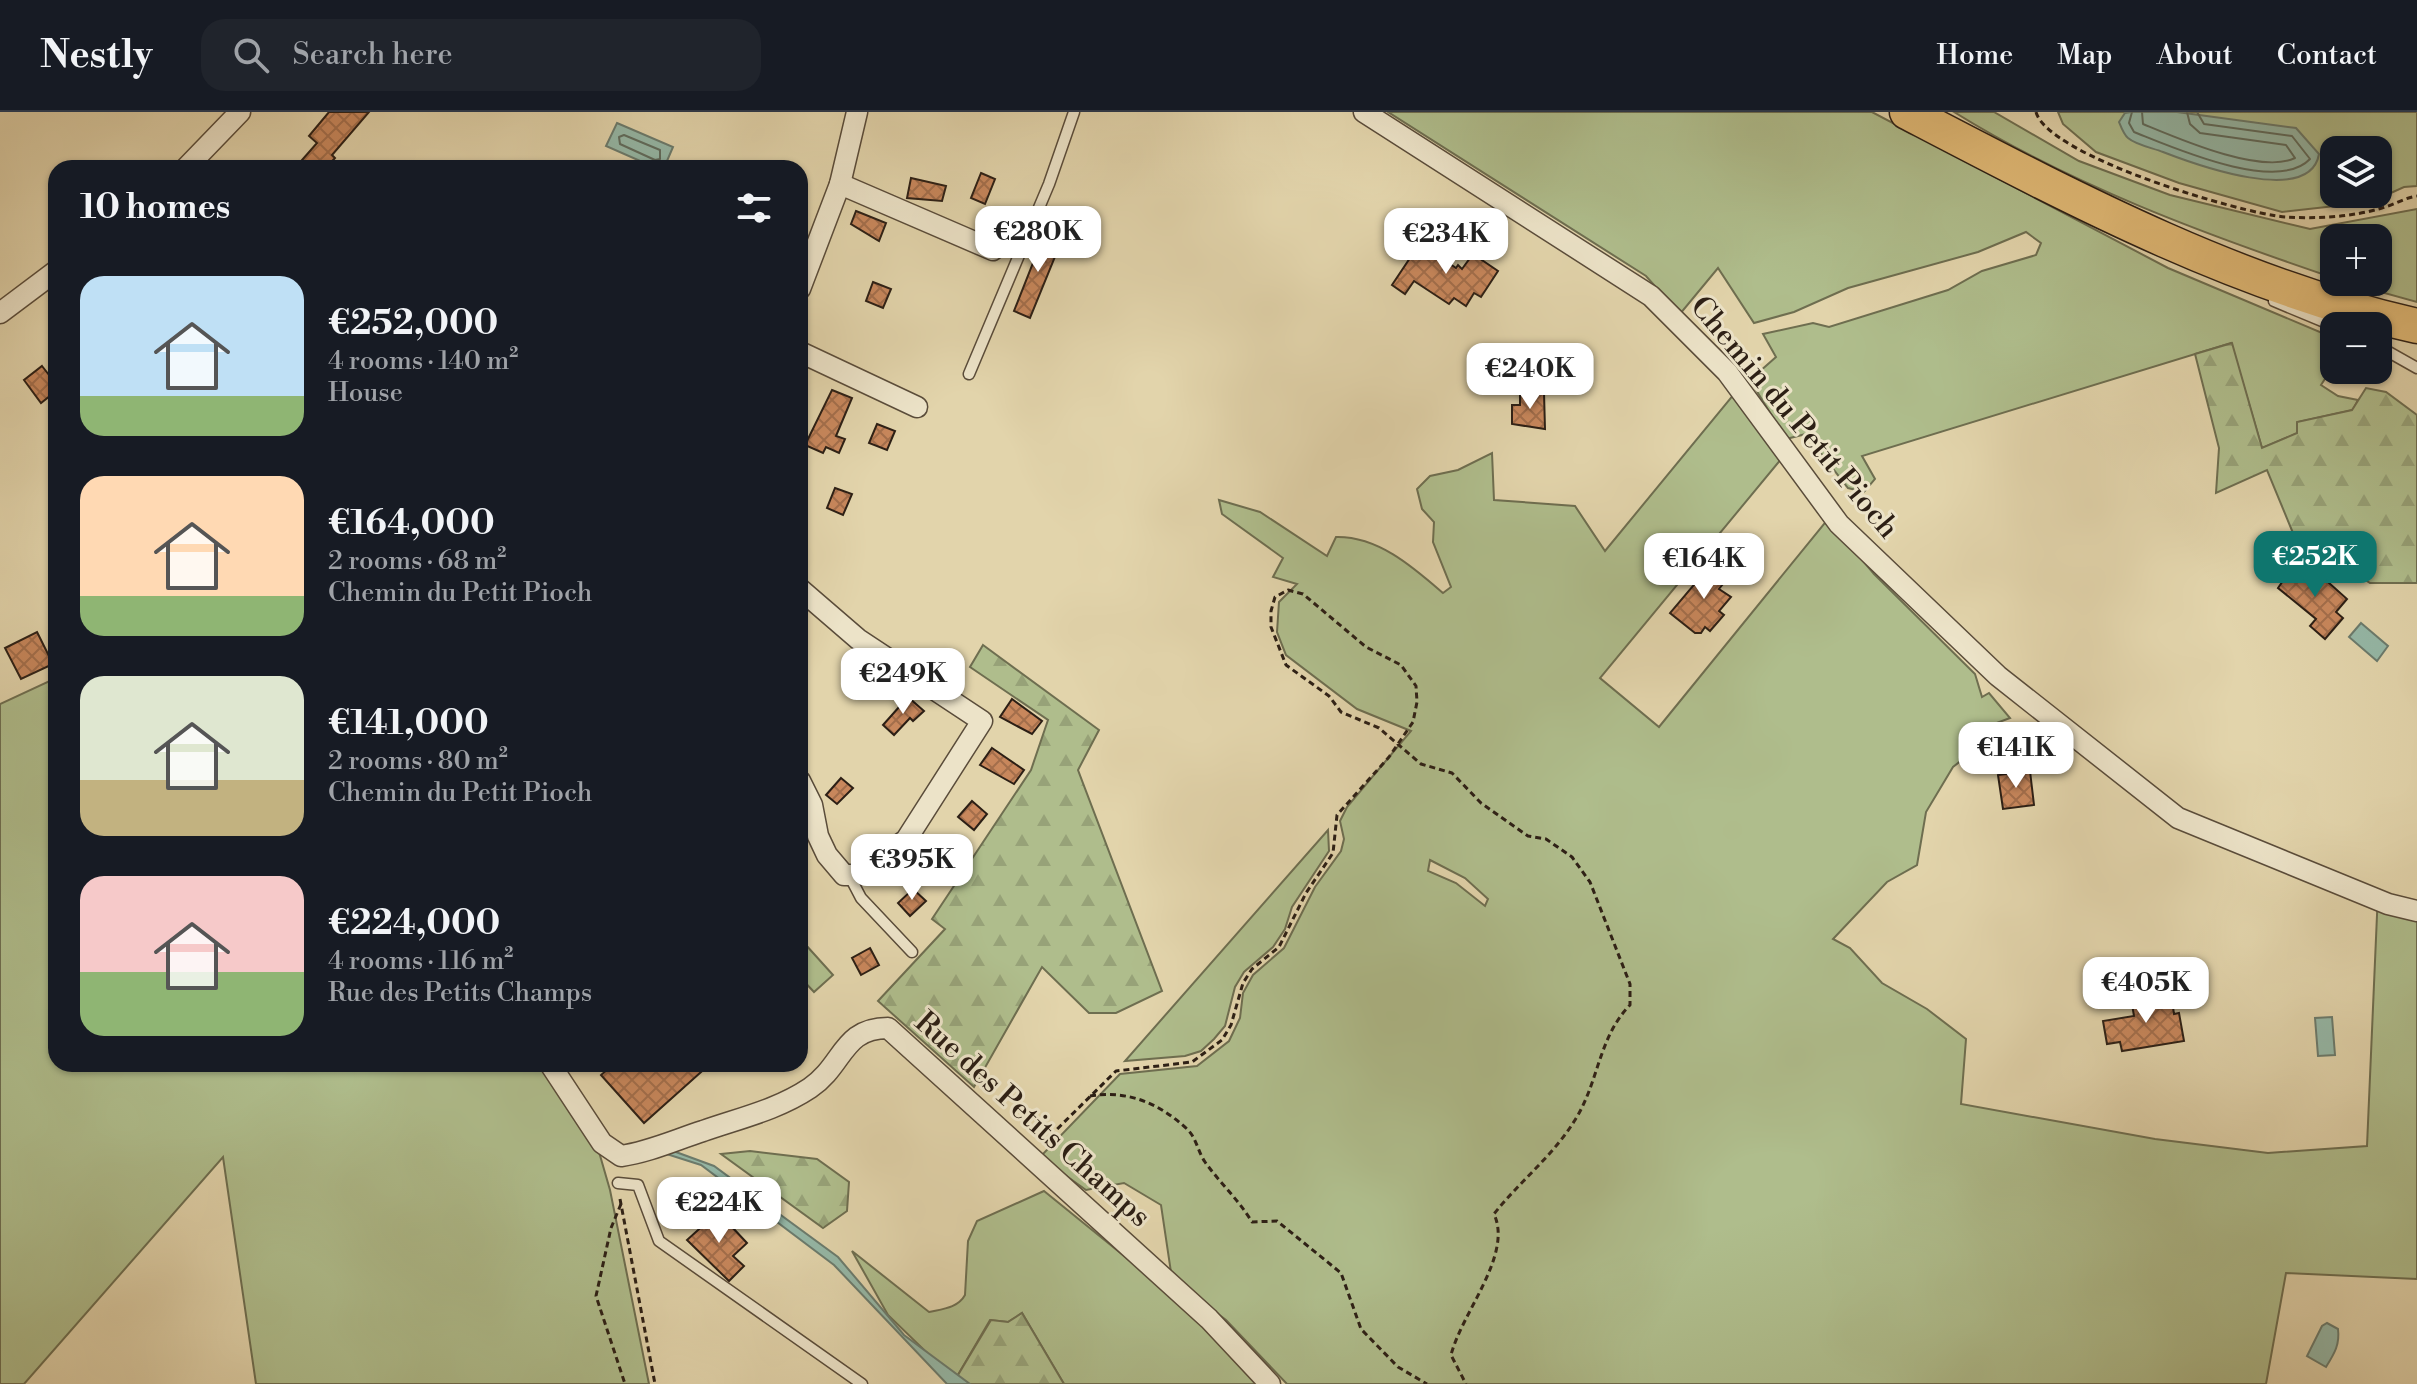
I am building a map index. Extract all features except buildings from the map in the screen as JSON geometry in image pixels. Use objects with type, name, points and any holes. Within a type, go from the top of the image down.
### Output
[{"type":"highway","points":[[1907,112],[2150,234],[2366,315],[2417,326]]},
{"type":"street","points":[[194,160],[240,112]]},
{"type":"street","points":[[808,268],[840,184],[857,112]]},
{"type":"street","name":"Chemin du Petit Pioch","points":[[1364,112],[1651,296],[1727,372],[1839,524],[1998,676],[2178,818],[2388,904],[2417,911]]},
{"type":"street","points":[[840,184],[993,250]]},
{"type":"street","points":[[0,313],[48,277]]},
{"type":"street","points":[[808,356],[917,407]]},
{"type":"street","points":[[808,596],[858,639],[982,721],[906,840],[856,875],[844,875],[827,855],[808,803]]},
{"type":"street","name":"Rue des Petits Champs","points":[[561,1072],[602,1143],[621,1156],[787,1102],[827,1076],[856,1034],[872,1028],[888,1028],[1209,1319],[1270,1384]]},
{"type":"lane","points":[[969,374],[1049,184],[1074,112]]},
{"type":"lane","points":[[2150,234],[2214,276]]},
{"type":"lane","points":[[2267,298],[2320,320]]},
{"type":"lane","points":[[2392,354],[2417,368]]},
{"type":"lane","points":[[849,875],[861,898],[912,952]]},
{"type":"lane","points":[[618,1183],[638,1185],[659,1241],[862,1384]]},
{"type":"path","points":[[2036,112],[2047,131],[2132,174],[2207,199],[2283,217],[2358,213],[2417,196]]},
{"type":"path","points":[[1029,1155],[1116,1071],[1192,1062],[1222,1040],[1231,1025],[1243,983],[1252,969],[1279,947],[1306,893],[1333,853],[1337,815],[1399,744],[1413,722],[1416,686],[1401,665],[1366,647],[1303,594],[1288,590],[1275,597],[1271,611],[1271,627],[1286,665],[1329,696],[1341,712],[1379,728],[1399,744],[1421,764],[1452,773],[1481,803],[1528,836],[1546,839],[1572,857],[1590,882],[1630,984],[1630,1005],[1608,1031],[1604,1053],[1575,1121],[1538,1168],[1494,1214],[1501,1240],[1456,1337],[1451,1355],[1466,1384]]},
{"type":"path","points":[[1090,1096],[1109,1093],[1145,1098],[1188,1130],[1205,1162],[1235,1195],[1252,1222],[1277,1221],[1341,1273],[1361,1329],[1398,1367],[1427,1384]]},
{"type":"path","points":[[618,1183],[655,1384]]},
{"type":"path","points":[[621,1204],[611,1228],[596,1296],[625,1384]]},
{"type":"green space","points":[[1388,112],[1872,112],[2168,268],[2320,332],[2320,384],[2338,396],[2358,400],[2353,410],[2298,422],[2298,433],[2262,448],[2231,343],[1862,456],[1875,479],[1864,492],[1848,488],[1806,434],[1786,439],[1750,380],[1776,357],[1763,334],[1813,323],[1829,327],[1948,290],[1982,271],[2036,255],[2041,243],[2026,232],[1978,252],[1848,288],[1794,312],[1754,323],[1718,268],[1680,314],[1646,276]]},
{"type":"green space","points":[[1954,112],[1994,112],[2079,161],[2170,195],[2310,229],[2320,227],[2320,273],[2139,206],[2044,163]]},
{"type":"green space","points":[[2058,112],[2417,112],[2417,186],[2392,192],[2392,136],[2320,136],[2320,208],[2282,212],[2179,183],[2096,152],[2063,124]]},
{"type":"green space","points":[[2417,209],[2417,302],[2392,295],[2392,224],[2337,224]]},
{"type":"green space","points":[[2232,343],[2262,448],[2297,433],[2297,422],[2352,410],[2366,388],[2386,392],[2417,415],[2417,583],[2370,583],[2293,533],[2267,470],[2216,493],[2219,448],[2195,354]]},
{"type":"green space","points":[[1734,394],[1782,458],[1600,678],[1659,727],[1828,519],[1874,574],[1975,674],[1982,697],[1989,693],[2010,718],[1991,725],[1967,756],[1953,767],[1926,812],[1917,865],[1887,882],[1833,939],[1850,948],[1882,983],[1927,1009],[1966,1039],[1961,1104],[2155,1139],[2268,1153],[2367,1146],[2378,892],[2417,917],[2417,1279],[2286,1273],[2266,1384],[1287,1384],[1226,1320],[1172,1279],[1161,1205],[1124,1183],[1086,1190],[1040,1157],[1120,1074],[1197,1066],[1229,1041],[1240,1018],[1243,993],[1253,975],[1284,948],[1315,887],[1341,851],[1344,839],[1340,821],[1347,807],[1411,731],[1357,709],[1286,655],[1277,632],[1279,602],[1297,584],[1273,577],[1283,558],[1222,514],[1219,500],[1260,512],[1327,556],[1336,537],[1380,547],[1443,593],[1451,587],[1433,542],[1434,522],[1422,509],[1417,489],[1430,476],[1458,470],[1492,453],[1494,500],[1575,506],[1605,551]],"holes":[[[1430,860],[1465,878],[1488,899],[1485,906],[1456,883],[1428,871]]]},
{"type":"green space","points":[[983,645],[1099,730],[1078,770],[1162,991],[1116,1013],[1089,1013],[1042,967],[974,1087],[878,1001],[945,929],[932,919],[1031,770],[1048,720],[970,667]]},
{"type":"green space","points":[[48,682],[48,1072],[544,1072],[599,1152],[610,1190],[649,1384],[256,1384],[223,1157],[24,1384],[0,1384],[0,704]]},
{"type":"green space","points":[[1328,830],[1329,851],[1292,907],[1285,929],[1273,947],[1244,972],[1235,987],[1225,1026],[1214,1039],[1201,1051],[1185,1056],[1125,1061]]},
{"type":"green space","points":[[808,947],[833,975],[814,992],[808,986]]},
{"type":"green space","points":[[750,1151],[817,1159],[849,1182],[847,1211],[823,1228],[721,1154]]},
{"type":"green space","points":[[1044,1191],[1197,1315],[1265,1384],[1064,1384],[1022,1313],[1008,1322],[990,1320],[955,1380],[888,1315],[852,1251],[929,1312],[949,1307],[965,1295],[968,1241],[977,1221]]},
{"type":"green space","points":[[1022,1313],[1064,1384],[962,1384],[955,1380],[991,1320],[1008,1322]]},
{"type":"water","points":[[2177,112],[2296,128],[2319,154],[2311,170],[2295,178],[2274,180],[2224,172],[2131,140],[2119,122],[2125,113]]},
{"type":"water","points":[[617,123],[673,147],[667,160],[638,160],[606,146]]},
{"type":"water","points":[[2361,623],[2388,646],[2377,661],[2349,637]]},
{"type":"water","points":[[2332,1017],[2335,1055],[2318,1056],[2315,1018]]},
{"type":"water","points":[[665,1148],[714,1166],[838,1257],[904,1335],[970,1384],[947,1384],[834,1265],[701,1165],[657,1151]]},
{"type":"water","points":[[2327,1323],[2338,1329],[2338,1340],[2326,1367],[2307,1356],[2322,1326]]}]
